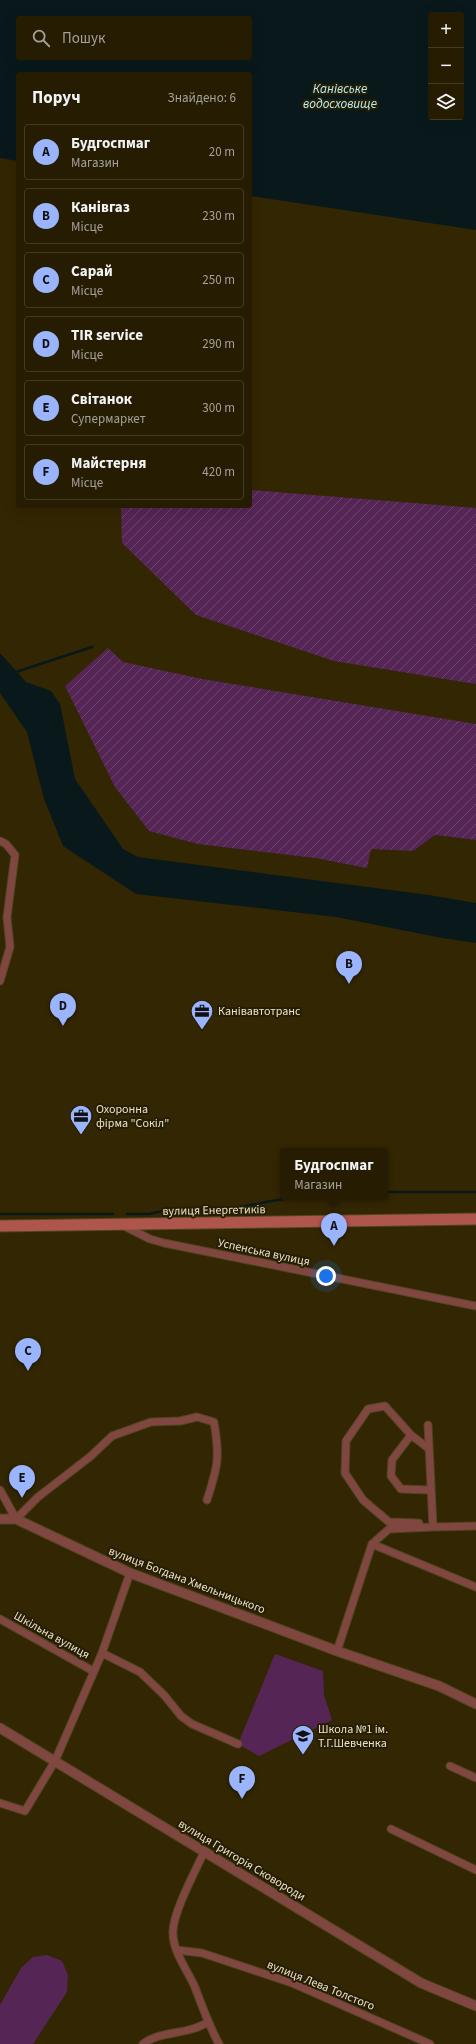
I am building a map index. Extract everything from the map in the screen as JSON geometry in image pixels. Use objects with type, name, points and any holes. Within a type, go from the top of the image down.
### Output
[{"type":"main road","name":"вулиця Енергетиків","points":[[0,1226],[476,1219]]},
{"type":"street","points":[[0,841],[6,844],[15,855],[7,917],[10,947],[0,981]]},
{"type":"street","name":"Успенська вулиця","points":[[121,1225],[150,1239],[164,1243],[476,1306]]},
{"type":"street","points":[[419,1523],[389,1522],[362,1500],[345,1472],[346,1441],[368,1409],[386,1406],[411,1435],[428,1448]]},
{"type":"street","points":[[0,1519],[16,1519],[38,1497],[91,1456],[112,1436],[152,1422],[180,1421],[197,1417],[214,1422],[218,1449],[218,1468],[207,1500]]},
{"type":"street","points":[[428,1425],[433,1527]]},
{"type":"street","points":[[411,1435],[392,1460],[391,1476],[401,1489],[430,1490]]},
{"type":"street","points":[[0,1490],[16,1519]]},
{"type":"street","name":"вулиця Богдана Хмельницького","points":[[16,1519],[130,1573],[337,1651],[439,1686],[476,1704]]},
{"type":"street","points":[[337,1651],[372,1544],[389,1529],[476,1526]]},
{"type":"street","points":[[372,1544],[476,1587]]},
{"type":"street","points":[[0,1803],[26,1811],[55,1761],[93,1670],[102,1653],[130,1573]]},
{"type":"street","name":"Шкільна вулиця","points":[[0,1619],[93,1670]]},
{"type":"street","name":"Шкільна вулиця","points":[[102,1653],[140,1672],[164,1695],[181,1716],[192,1724],[238,1744]]},
{"type":"street","name":"вулиця Григорія Сковороди","points":[[0,1728],[421,1983],[476,2006]]},
{"type":"street","points":[[450,1766],[476,1778]]},
{"type":"street","points":[[391,1829],[476,1870]]},
{"type":"street","points":[[204,1852],[175,1918],[173,1932],[177,1950],[194,1986],[207,2023],[219,2044]]},
{"type":"street","name":"вулиця Лева Толстого","points":[[177,1950],[202,1952],[292,1983],[430,2044]]},
{"type":"street","points":[[143,2044],[154,2038],[193,2029],[207,2023]]},
{"type":"shaded area","points":[[252,490],[476,508],[476,684],[334,661],[196,615],[122,543],[121,508],[252,508]]},
{"type":"shaded area","points":[[108,648],[123,662],[202,679],[476,724],[476,840],[435,835],[413,851],[371,849],[367,868],[315,858],[198,844],[149,831],[115,787],[65,686]]},
{"type":"shaded area","points":[[275,1654],[323,1671],[324,1695],[332,1720],[259,1756],[238,1744]]},
{"type":"shaded area","points":[[47,1955],[62,1961],[68,1975],[67,1992],[33,2044],[0,2044],[0,2005],[21,1968],[33,1957]]},
{"type":"water","name":"Канівське водосховище","points":[[0,0],[476,0],[476,230],[252,196],[252,72],[16,72],[16,161],[0,158]]},
{"type":"water","points":[[0,653],[26,682],[51,691],[60,704],[75,779],[123,849],[138,857],[429,895],[476,903],[476,943],[442,938],[336,917],[136,894],[63,846],[44,799],[27,732],[0,693]]},
{"type":"waterway","points":[[16,672],[92,647]]},
{"type":"waterway","points":[[388,1192],[476,1192]]},
{"type":"waterway","points":[[219,1209],[235,1208],[280,1200]]},
{"type":"waterway","points":[[127,1214],[149,1214],[171,1209]]},
{"type":"waterway","points":[[187,1209],[208,1209]]},
{"type":"waterway","points":[[0,1214],[113,1214]]},
{"type":"place","name":"Канівгаз","points":[[349,984]]},
{"type":"place","name":"TIR service","points":[[63,1026]]},
{"type":"place","name":"Канівавтотранс","points":[[202,1030]]},
{"type":"place","name":"Охоронна фірма \"Сокіл\"","points":[[81,1136]]},
{"type":"place","name":"Будгоспмаг","points":[[334,1246]]},
{"type":"place","name":"Сарай","points":[[28,1371]]},
{"type":"place","name":"Світанок","points":[[22,1498]]},
{"type":"place","name":"Школа №1 ім. Т.Г.Шевченка","points":[[303,1756]]},
{"type":"place","name":"Майстерня","points":[[242,1799]]}]
